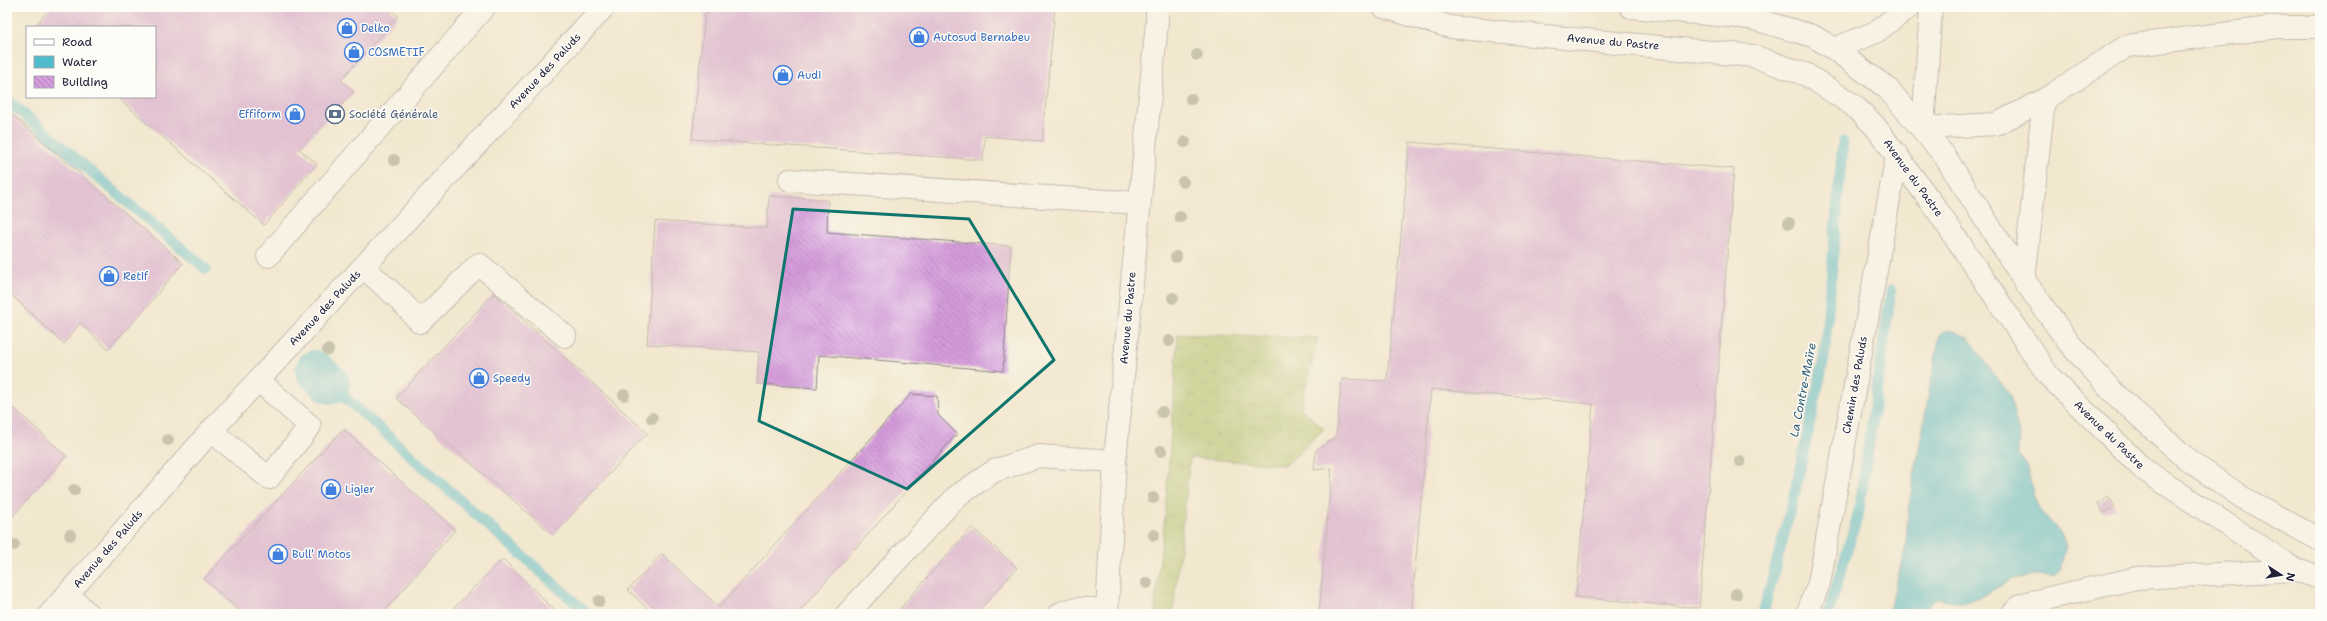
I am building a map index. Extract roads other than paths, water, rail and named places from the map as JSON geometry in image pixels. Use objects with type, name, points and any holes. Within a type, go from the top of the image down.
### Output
[{"type":"street","points":[[268,256],[484,7]]},
{"type":"street","name":"Avenue des Paluds","points":[[50,614],[211,431],[603,7]]},
{"type":"street","name":"Avenue du Pastre","points":[[1384,7],[1450,27],[1753,56],[1807,75],[1853,105],[1875,126],[1937,210],[2048,375],[2143,469],[2296,570],[2320,578]]},
{"type":"street","points":[[1631,7],[1750,18],[1813,36],[1834,48],[1887,88],[1923,128],[1944,155],[2024,280],[2069,343],[2115,394],[2188,460],[2243,498],[2320,540]]},
{"type":"street","points":[[1834,48],[1876,32],[1909,7]]},
{"type":"street","points":[[1923,128],[1931,7]]},
{"type":"street","name":"Avenue du Pastre","points":[[1107,612],[1115,461],[1138,203],[1162,12]]},
{"type":"street","points":[[1923,128],[1996,124],[2044,100],[2127,46],[2278,27],[2320,27]]},
{"type":"street","points":[[2024,280],[2044,100]]},
{"type":"street","name":"Chemin des Paluds","points":[[1807,614],[1819,583],[1897,155]]},
{"type":"street","points":[[790,180],[1138,203]]},
{"type":"street","points":[[363,267],[397,297],[420,322],[479,264],[564,336]]},
{"type":"street","points":[[211,431],[269,478],[310,426],[258,380]]},
{"type":"street","points":[[847,614],[957,496],[994,471],[1039,456],[1115,461]]},
{"type":"street","points":[[2012,614],[2023,604],[2136,578],[2296,570]]},
{"type":"street","points":[[68,594],[88,614]]},
{"type":"street","points":[[1060,614],[1063,612],[1107,612]]},
{"type":"water","points":[[1951,330],[1967,337],[2010,395],[2019,435],[2018,454],[2028,468],[2033,495],[2039,508],[2060,533],[2066,545],[2060,570],[2055,577],[2033,576],[2013,579],[1980,597],[1963,603],[1937,598],[1929,605],[1925,614],[1888,614],[1906,546],[1908,509],[1939,337],[1942,332]]},
{"type":"waterway","points":[[7,100],[206,269]]},
{"type":"waterway","name":"La Contre-Maïre","points":[[1763,614],[1794,496],[1824,359],[1843,142]]},
{"type":"waterway","points":[[1828,614],[1859,511],[1891,291]]},
{"type":"waterway","points":[[315,370],[330,384]]},
{"type":"waterway","points":[[330,384],[588,614]]},
{"type":"place","name":"Delko","points":[[347,28]]},
{"type":"place","name":"Autosud Bernabeu","points":[[919,37]]},
{"type":"place","name":"COSMETIF","points":[[354,52]]},
{"type":"place","name":"Audi","points":[[783,75]]},
{"type":"place","name":"Effiform","points":[[295,114]]},
{"type":"place","name":"Société Générale","points":[[335,114]]},
{"type":"place","name":"Retif","points":[[109,276]]},
{"type":"place","name":"Speedy","points":[[479,378]]},
{"type":"place","name":"Ligier","points":[[331,489]]},
{"type":"place","name":"Bull' Motos","points":[[278,554]]}]
